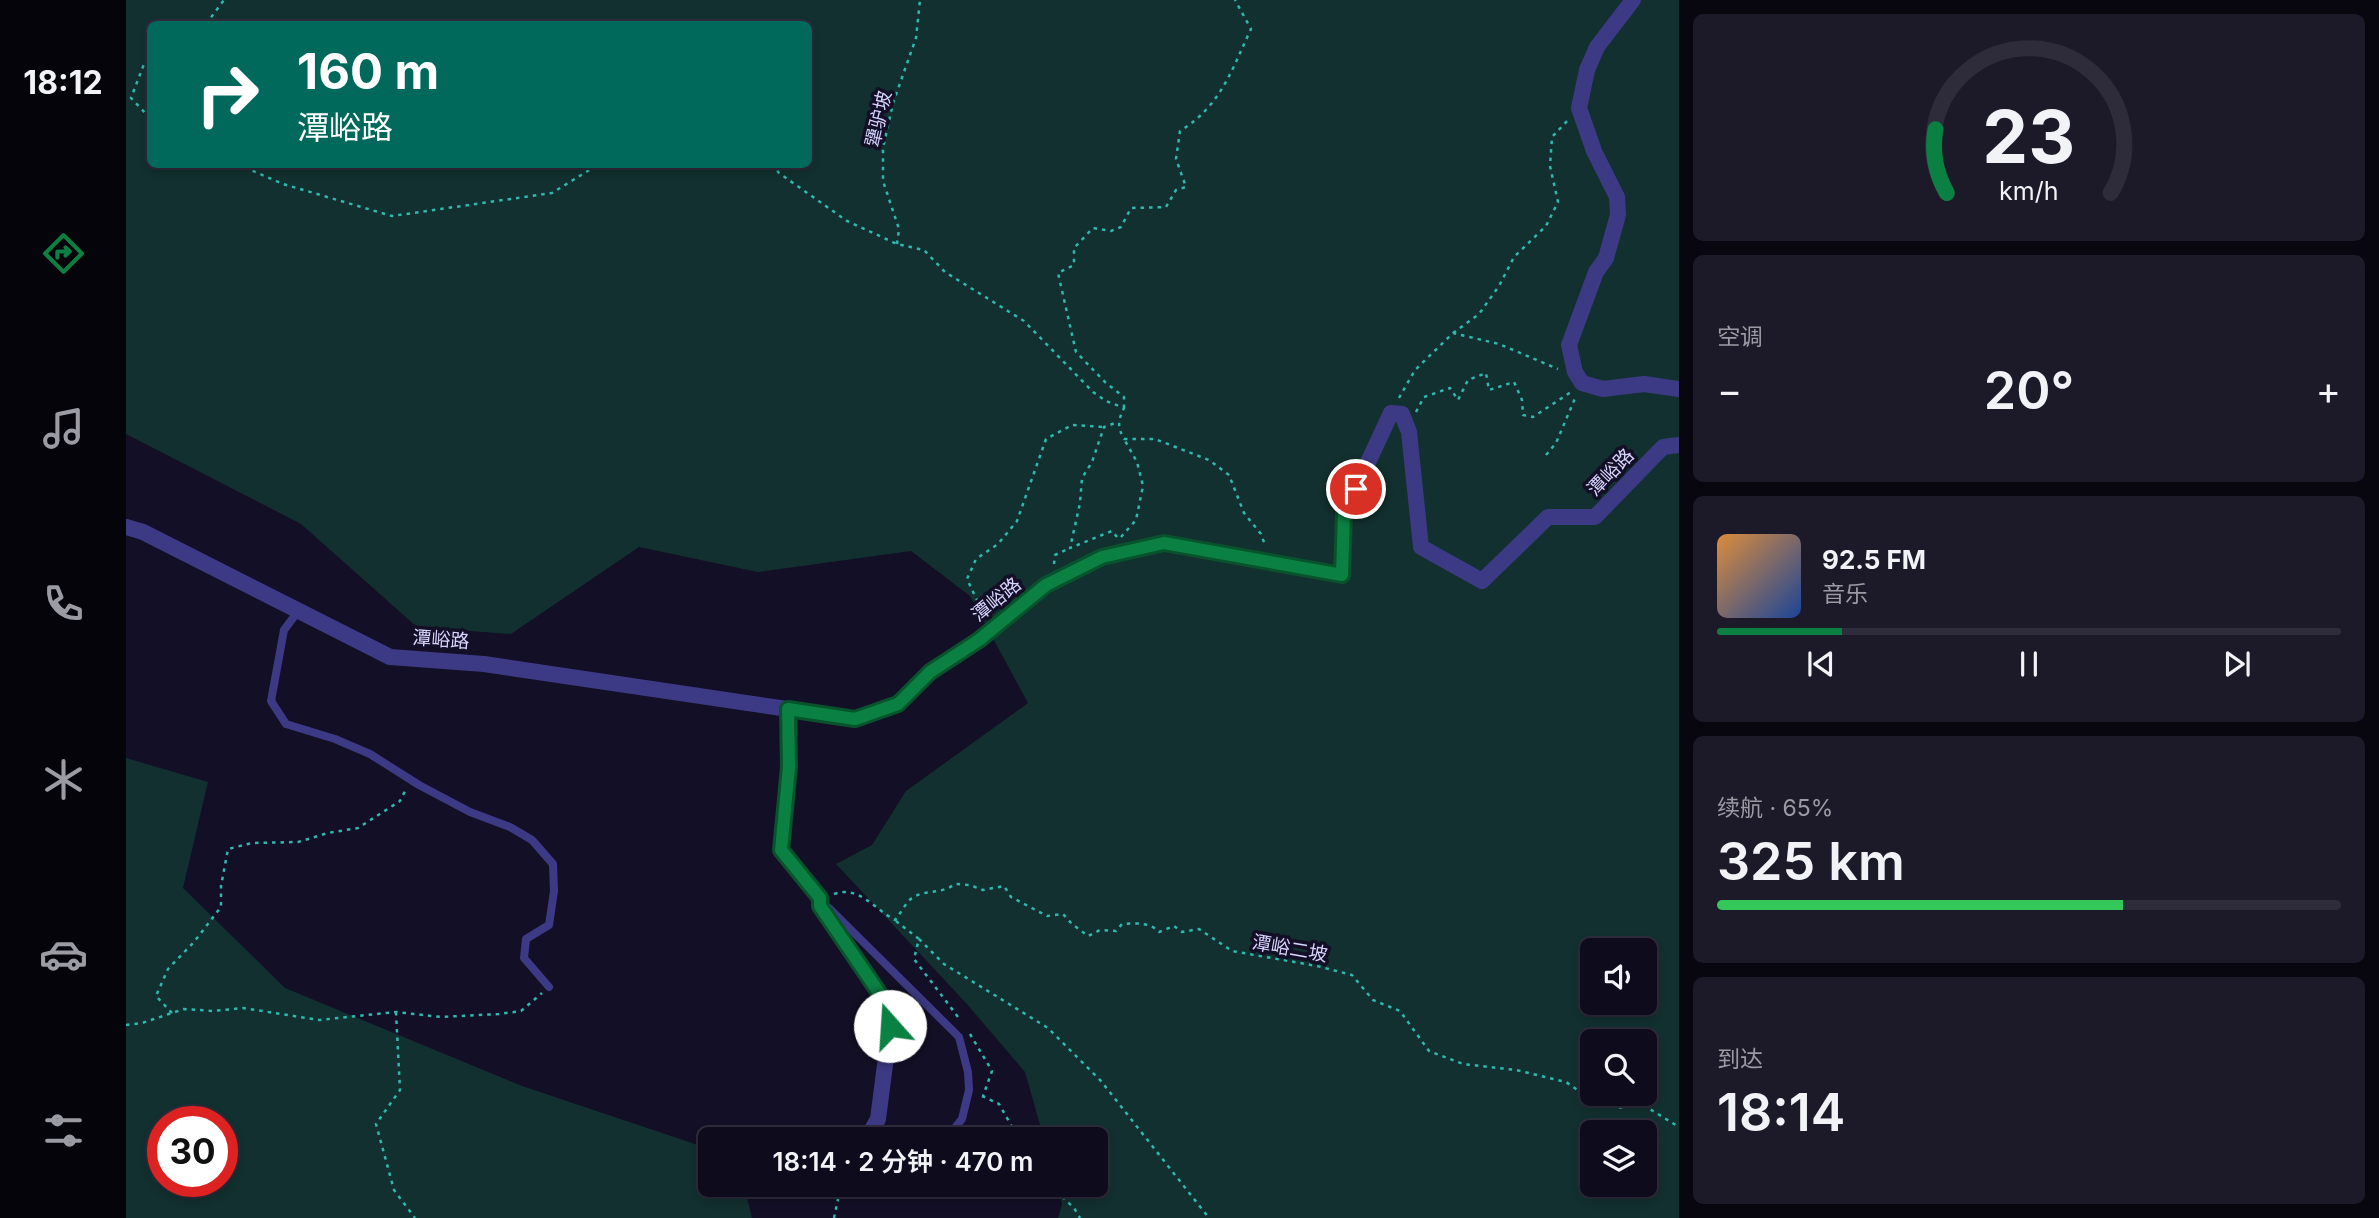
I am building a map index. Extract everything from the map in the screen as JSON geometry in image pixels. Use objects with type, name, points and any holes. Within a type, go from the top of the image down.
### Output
[{"type":"street","points":[[1633,0],[1597,47],[1587,70],[1579,108],[1594,150],[1617,197],[1618,215],[1609,250],[1596,272],[1569,345],[1575,372],[1582,383],[1604,389],[1644,384],[1679,389]]},
{"type":"street","name":"潭峪路","points":[[126,527],[143,532],[390,657],[484,664],[855,719],[898,704],[930,672],[992,629],[1046,585],[1102,557],[1164,543],[1274,565],[1342,575],[1344,514],[1398,416],[1409,432],[1421,547],[1482,581],[1548,517],[1595,517],[1663,447],[1679,445]]},
{"type":"street","points":[[820,898],[820,906],[884,1000],[890,1026],[878,1119],[873,1127]]},
{"type":"lane","points":[[299,610],[284,630],[271,701],[286,724],[335,739],[370,754],[411,780],[532,840],[553,864],[554,891],[549,925],[526,939],[524,958],[549,987]]},
{"type":"lane","points":[[788,709],[789,767],[781,850],[820,898],[960,1037],[969,1090],[962,1119],[956,1127]]},
{"type":"path","points":[[208,21],[224,0]]},
{"type":"path","name":"犟驴坡","points":[[897,244],[899,229],[883,181],[883,148],[893,103],[916,38],[920,0]]},
{"type":"path","points":[[1104,427],[1082,478],[1080,503],[1070,548],[1112,531],[1119,539],[1136,520],[1143,486],[1137,462],[1118,428],[1124,397],[1076,352],[1058,274],[1074,265],[1074,248],[1093,228],[1111,231],[1121,227],[1131,208],[1166,207],[1176,190],[1186,187],[1176,159],[1181,131],[1198,120],[1223,89],[1251,29],[1235,0]]},
{"type":"path","points":[[147,62],[131,98],[147,115]]},
{"type":"path","points":[[1398,416],[1415,370],[1453,333],[1479,314],[1499,286],[1514,257],[1546,226],[1558,202],[1550,166],[1552,137],[1579,108]]},
{"type":"path","points":[[246,168],[283,184],[392,216],[552,193],[593,168]]},
{"type":"path","points":[[775,168],[847,221],[897,244],[924,250],[945,272],[1024,321],[1093,392],[1124,408]]},
{"type":"path","points":[[1453,333],[1499,344],[1553,366],[1582,383]]},
{"type":"path","points":[[1398,416],[1417,411],[1424,397],[1451,388],[1458,400],[1468,380],[1486,373],[1489,390],[1514,382],[1522,400],[1522,415],[1533,417],[1582,383]]},
{"type":"path","points":[[1546,455],[1556,443],[1582,383]]},
{"type":"path","points":[[992,629],[967,579],[976,559],[998,544],[1017,521],[1046,439],[1072,425],[1104,427],[1118,422]]},
{"type":"path","points":[[1124,439],[1155,439],[1209,460],[1229,475],[1244,513],[1261,534],[1274,565]]},
{"type":"path","points":[[172,1013],[156,996],[168,970],[221,907],[221,887],[228,849],[252,843],[298,842],[358,828],[400,801],[411,780]]},
{"type":"path","name":"潭峪二坡","points":[[895,920],[910,899],[921,894],[946,891],[955,884],[970,885],[983,890],[1004,886],[1011,897],[1047,916],[1063,914],[1088,936],[1100,930],[1116,931],[1122,924],[1135,923],[1153,926],[1159,932],[1174,926],[1182,932],[1199,929],[1231,951],[1352,975],[1373,1000],[1400,1011],[1429,1051],[1463,1064],[1516,1070],[1566,1082],[1595,1102],[1618,1108],[1640,1104],[1679,1127]]},
{"type":"path","points":[[820,898],[843,891],[869,899],[882,913],[919,939],[944,964],[1048,1028],[1101,1081],[1209,1218]]},
{"type":"path","points":[[919,939],[914,959],[960,1021]]},
{"type":"path","points":[[126,1025],[142,1023],[184,1009],[213,1011],[243,1008],[319,1020],[396,1012],[441,1017],[499,1014],[521,1011],[549,987]]},
{"type":"path","points":[[396,1012],[400,1090],[376,1124],[394,1190],[415,1218]]},
{"type":"path","points":[[968,1030],[992,1071],[983,1096]]},
{"type":"path","points":[[969,1090],[999,1104],[1012,1127]]},
{"type":"path","points":[[834,1218],[838,1197]]},
{"type":"path","points":[[1063,1197],[1080,1218]]},
{"type":"green space","points":[[126,0],[1679,0],[1679,1218],[1058,1218],[1062,1204],[1060,1197],[1108,1197],[1108,1127],[1041,1127],[1025,1072],[966,1003],[836,864],[872,845],[906,791],[1028,703],[970,596],[911,551],[758,572],[639,547],[511,634],[417,627],[301,524],[126,434]]},
{"type":"green space","points":[[126,758],[208,782],[183,888],[285,988],[522,1086],[698,1145],[698,1197],[747,1197],[752,1218],[126,1218]]},
{"type":"route","points":[[890,1026],[884,1000],[820,906],[820,898],[781,850],[789,767],[788,709],[855,719],[898,704],[930,672],[979,640],[1046,585],[1102,557],[1164,543],[1274,565],[1342,575],[1344,514],[1356,489]]}]
